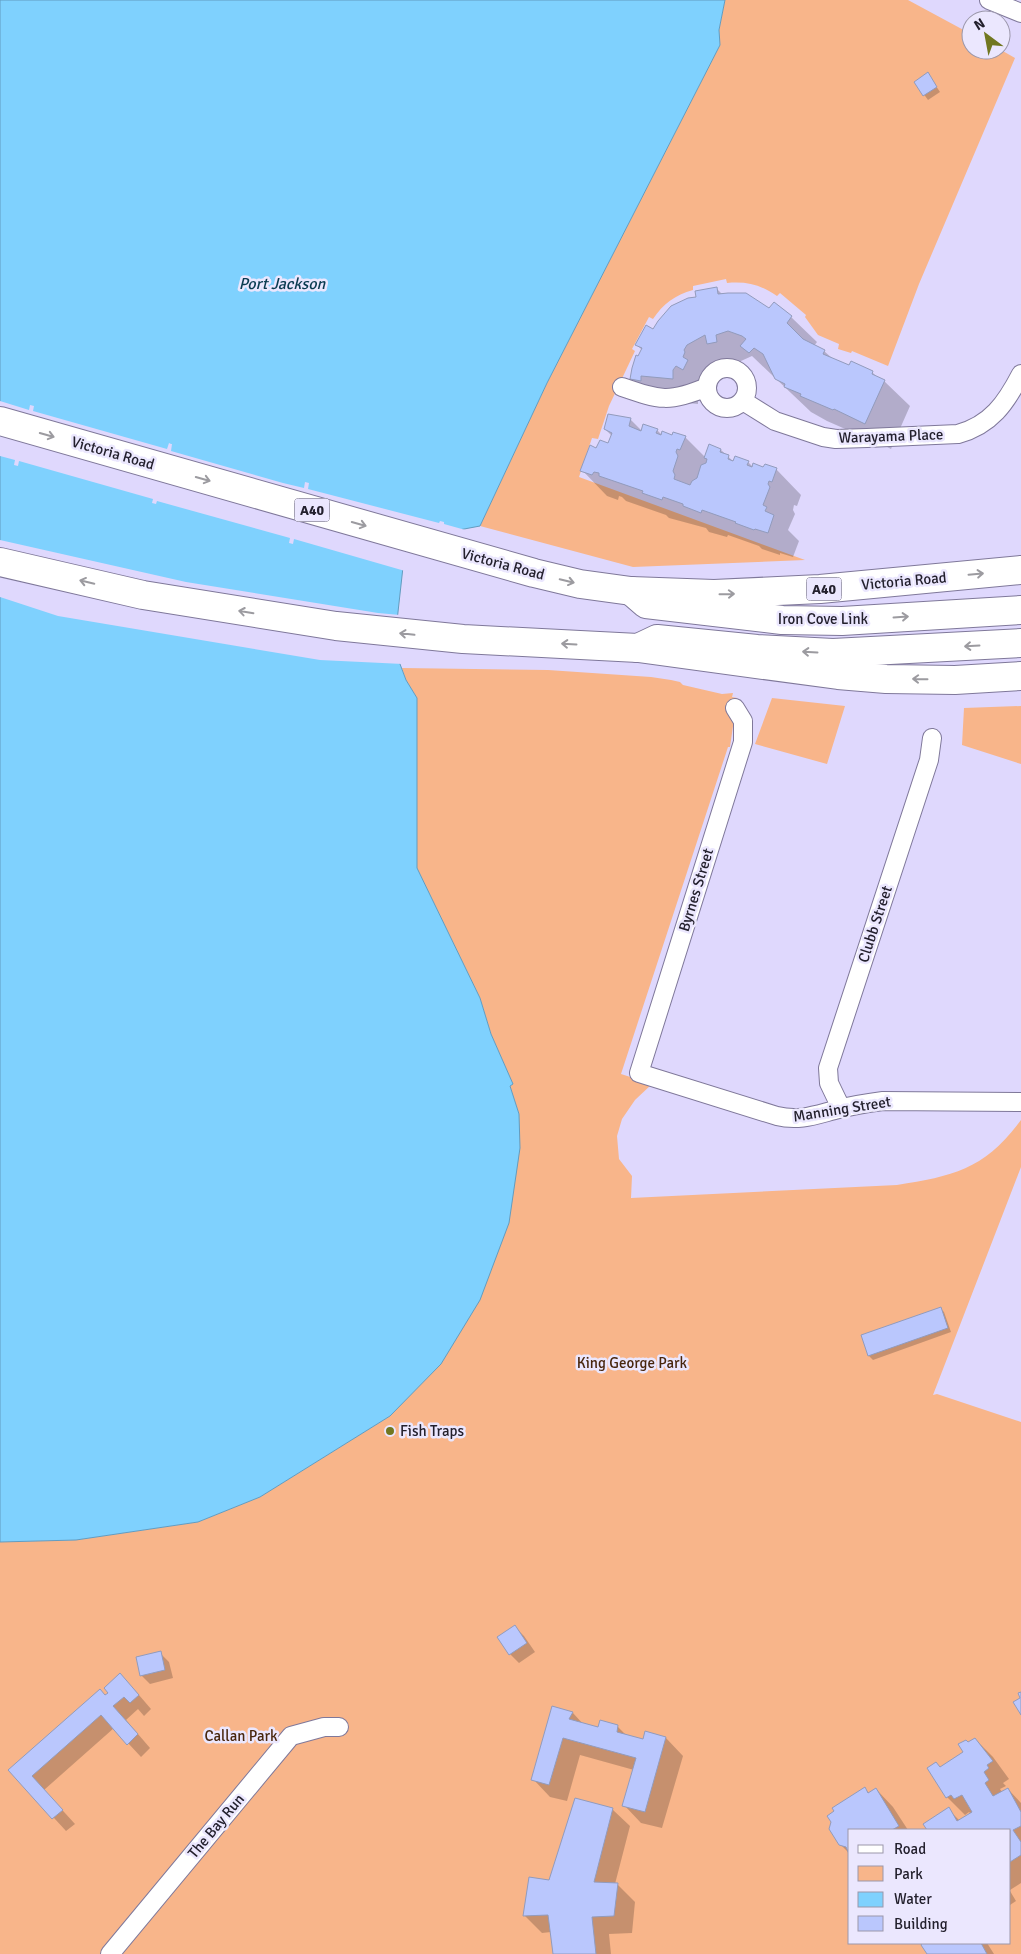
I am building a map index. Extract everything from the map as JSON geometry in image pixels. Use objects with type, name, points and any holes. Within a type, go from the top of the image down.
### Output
[{"type":"highway","name":"Victoria Road","points":[[0,421],[534,573],[580,584],[663,594],[767,593],[1021,570]]},
{"type":"highway","points":[[0,562],[143,595],[336,626],[453,638],[628,647],[769,666],[886,679],[955,680],[1021,676]]},
{"type":"highway","name":"Iron Cove Link","points":[[628,591],[646,604],[782,620],[842,621],[1021,610]]},
{"type":"highway","name":"Iron Cove Link","points":[[628,647],[657,639],[757,649],[833,653],[1021,643]]},
{"type":"street","points":[[989,0],[1021,13]]},
{"type":"street","points":[[732,368],[738,371],[746,382],[746,395],[743,401],[732,408],[719,407],[710,399],[707,386],[708,380],[718,370],[732,368]]},
{"type":"street","name":"Warayama Place","points":[[743,401],[775,421],[823,437],[836,439],[958,434],[972,430],[989,420],[1004,403],[1021,374]]},
{"type":"street","points":[[622,387],[659,398],[674,399],[707,386]]},
{"type":"street","name":"Byrnes Street","points":[[639,1073],[742,742],[743,721],[735,708]]},
{"type":"street","name":"Clubb Street","points":[[841,1108],[829,1083],[828,1068],[929,760],[932,738]]},
{"type":"street","name":"Manning Street","points":[[639,1073],[786,1118],[810,1117],[841,1108],[876,1102],[907,1100],[1021,1102]]},
{"type":"street","name":"The Bay Run","points":[[110,1954],[291,1736],[324,1727],[339,1727]]},
{"type":"green space","points":[[725,0],[908,0],[961,29],[961,60],[1011,60],[1011,56],[1015,58],[919,284],[888,366],[852,351],[851,353],[838,349],[839,344],[818,335],[805,317],[806,315],[780,293],[777,296],[754,285],[727,283],[726,279],[693,286],[693,290],[675,297],[665,305],[653,319],[649,317],[632,349],[635,351],[609,406],[598,439],[592,438],[579,477],[805,560],[633,567],[480,526],[547,383],[720,45],[719,30]]},
{"type":"green space","points":[[402,668],[548,670],[651,677],[680,682],[683,685],[722,694],[733,693],[732,697],[737,698],[730,747],[728,747],[621,1074],[652,1084],[635,1100],[622,1119],[617,1136],[619,1159],[632,1176],[631,1198],[897,1185],[917,1182],[967,1168],[981,1160],[1008,1136],[1021,1120],[1021,1167],[933,1395],[937,1394],[1021,1422],[1021,1954],[0,1954],[0,1542],[76,1540],[198,1522],[260,1497],[390,1416],[519,1114],[510,1086],[513,1084],[491,1034],[480,998],[417,868],[417,698],[406,680]]},
{"type":"green space","points":[[772,698],[845,706],[827,764],[755,744]]},
{"type":"green space","points":[[1021,706],[1021,764],[962,745],[964,708]]},
{"type":"water","name":"Port Jackson","points":[[0,0],[725,0],[719,30],[720,45],[547,383],[480,526],[406,540],[394,648],[406,680],[417,698],[417,868],[480,998],[491,1034],[513,1084],[510,1086],[519,1114],[520,1148],[509,1223],[480,1300],[441,1364],[390,1416],[260,1497],[198,1522],[76,1540],[0,1542]]},
{"type":"pier","points":[[0,401],[29,410],[30,405],[34,406],[33,411],[167,449],[169,443],[172,444],[171,451],[304,488],[305,482],[309,483],[308,489],[439,523],[440,521],[444,522],[444,524],[469,531],[409,542],[405,571],[294,539],[293,544],[289,543],[290,538],[157,501],[156,504],[152,503],[153,499],[19,461],[18,466],[14,465],[15,460],[0,456]]},
{"type":"pier","points":[[0,540],[186,582],[400,615],[397,647],[403,664],[320,660],[58,616],[0,597]]},
{"type":"building","points":[[928,72],[937,87],[923,96],[914,82]]},
{"type":"building","points":[[717,287],[718,294],[746,293],[769,308],[774,302],[792,316],[787,323],[803,339],[825,350],[823,354],[849,365],[851,361],[873,371],[872,374],[885,380],[865,424],[834,409],[800,396],[801,394],[784,387],[785,384],[775,379],[763,354],[754,348],[749,353],[740,346],[746,339],[728,331],[716,335],[717,342],[707,344],[705,335],[687,345],[683,357],[688,360],[683,370],[676,366],[673,370],[673,379],[641,376],[641,381],[630,379],[636,355],[638,356],[642,348],[635,345],[646,325],[653,329],[671,306],[688,298],[696,297],[695,291]]},
{"type":"building","points":[[608,414],[631,418],[629,426],[641,431],[643,424],[658,429],[656,433],[661,435],[662,431],[672,435],[673,432],[686,436],[680,450],[677,449],[678,456],[673,471],[674,479],[690,485],[697,478],[701,465],[706,463],[707,459],[704,458],[709,444],[721,449],[720,452],[729,455],[728,459],[733,461],[735,456],[749,461],[747,465],[752,467],[753,463],[763,467],[765,464],[777,468],[772,482],[769,481],[770,487],[763,505],[767,507],[765,511],[774,515],[768,533],[754,530],[702,510],[701,513],[663,497],[662,500],[642,493],[643,491],[599,476],[599,473],[594,472],[592,475],[580,471],[590,445],[596,448],[600,440],[608,443],[612,433],[604,429]]},
{"type":"building","points":[[941,1307],[948,1328],[868,1356],[861,1335]]},
{"type":"building","points":[[515,1625],[527,1643],[509,1655],[497,1637]]},
{"type":"building","points":[[161,1651],[165,1670],[140,1676],[136,1657]]},
{"type":"building","points":[[120,1673],[139,1695],[130,1703],[124,1697],[113,1706],[138,1734],[127,1745],[101,1715],[32,1776],[63,1810],[52,1819],[8,1770],[100,1689],[105,1695],[108,1693],[104,1688]]},
{"type":"building","points":[[1021,1692],[1021,1715],[1013,1702],[1020,1698],[1018,1693]]},
{"type":"building","points":[[552,1706],[573,1712],[569,1719],[598,1727],[600,1720],[618,1725],[617,1732],[643,1739],[645,1731],[666,1737],[645,1812],[622,1806],[636,1758],[563,1738],[549,1785],[531,1780]]},
{"type":"building","points":[[975,1738],[993,1761],[987,1765],[989,1768],[984,1772],[989,1780],[985,1783],[993,1796],[1008,1788],[1021,1812],[1021,1826],[1013,1830],[1021,1842],[1021,1855],[1011,1861],[1011,1829],[926,1829],[923,1824],[949,1807],[957,1821],[972,1812],[962,1795],[954,1799],[951,1795],[946,1798],[927,1768],[936,1762],[940,1767],[963,1752],[958,1744],[966,1740],[968,1742]]},
{"type":"building","points":[[865,1787],[868,1793],[876,1788],[899,1826],[894,1829],[848,1829],[848,1852],[846,1847],[839,1845],[829,1829],[831,1822],[827,1816],[834,1811],[832,1808]]},
{"type":"building","points":[[575,1798],[613,1808],[594,1882],[618,1883],[614,1916],[592,1917],[596,1954],[553,1954],[548,1915],[523,1916],[529,1877],[549,1880]]},
{"type":"building","points":[[982,1944],[987,1954],[927,1954],[921,1945]]},
{"type":"place","name":"Fish Traps","points":[[390,1431]]},
{"type":"park label","name":"King George Park","points":[[632,1363]]},
{"type":"park label","name":"Callan Park","points":[[241,1736]]}]
